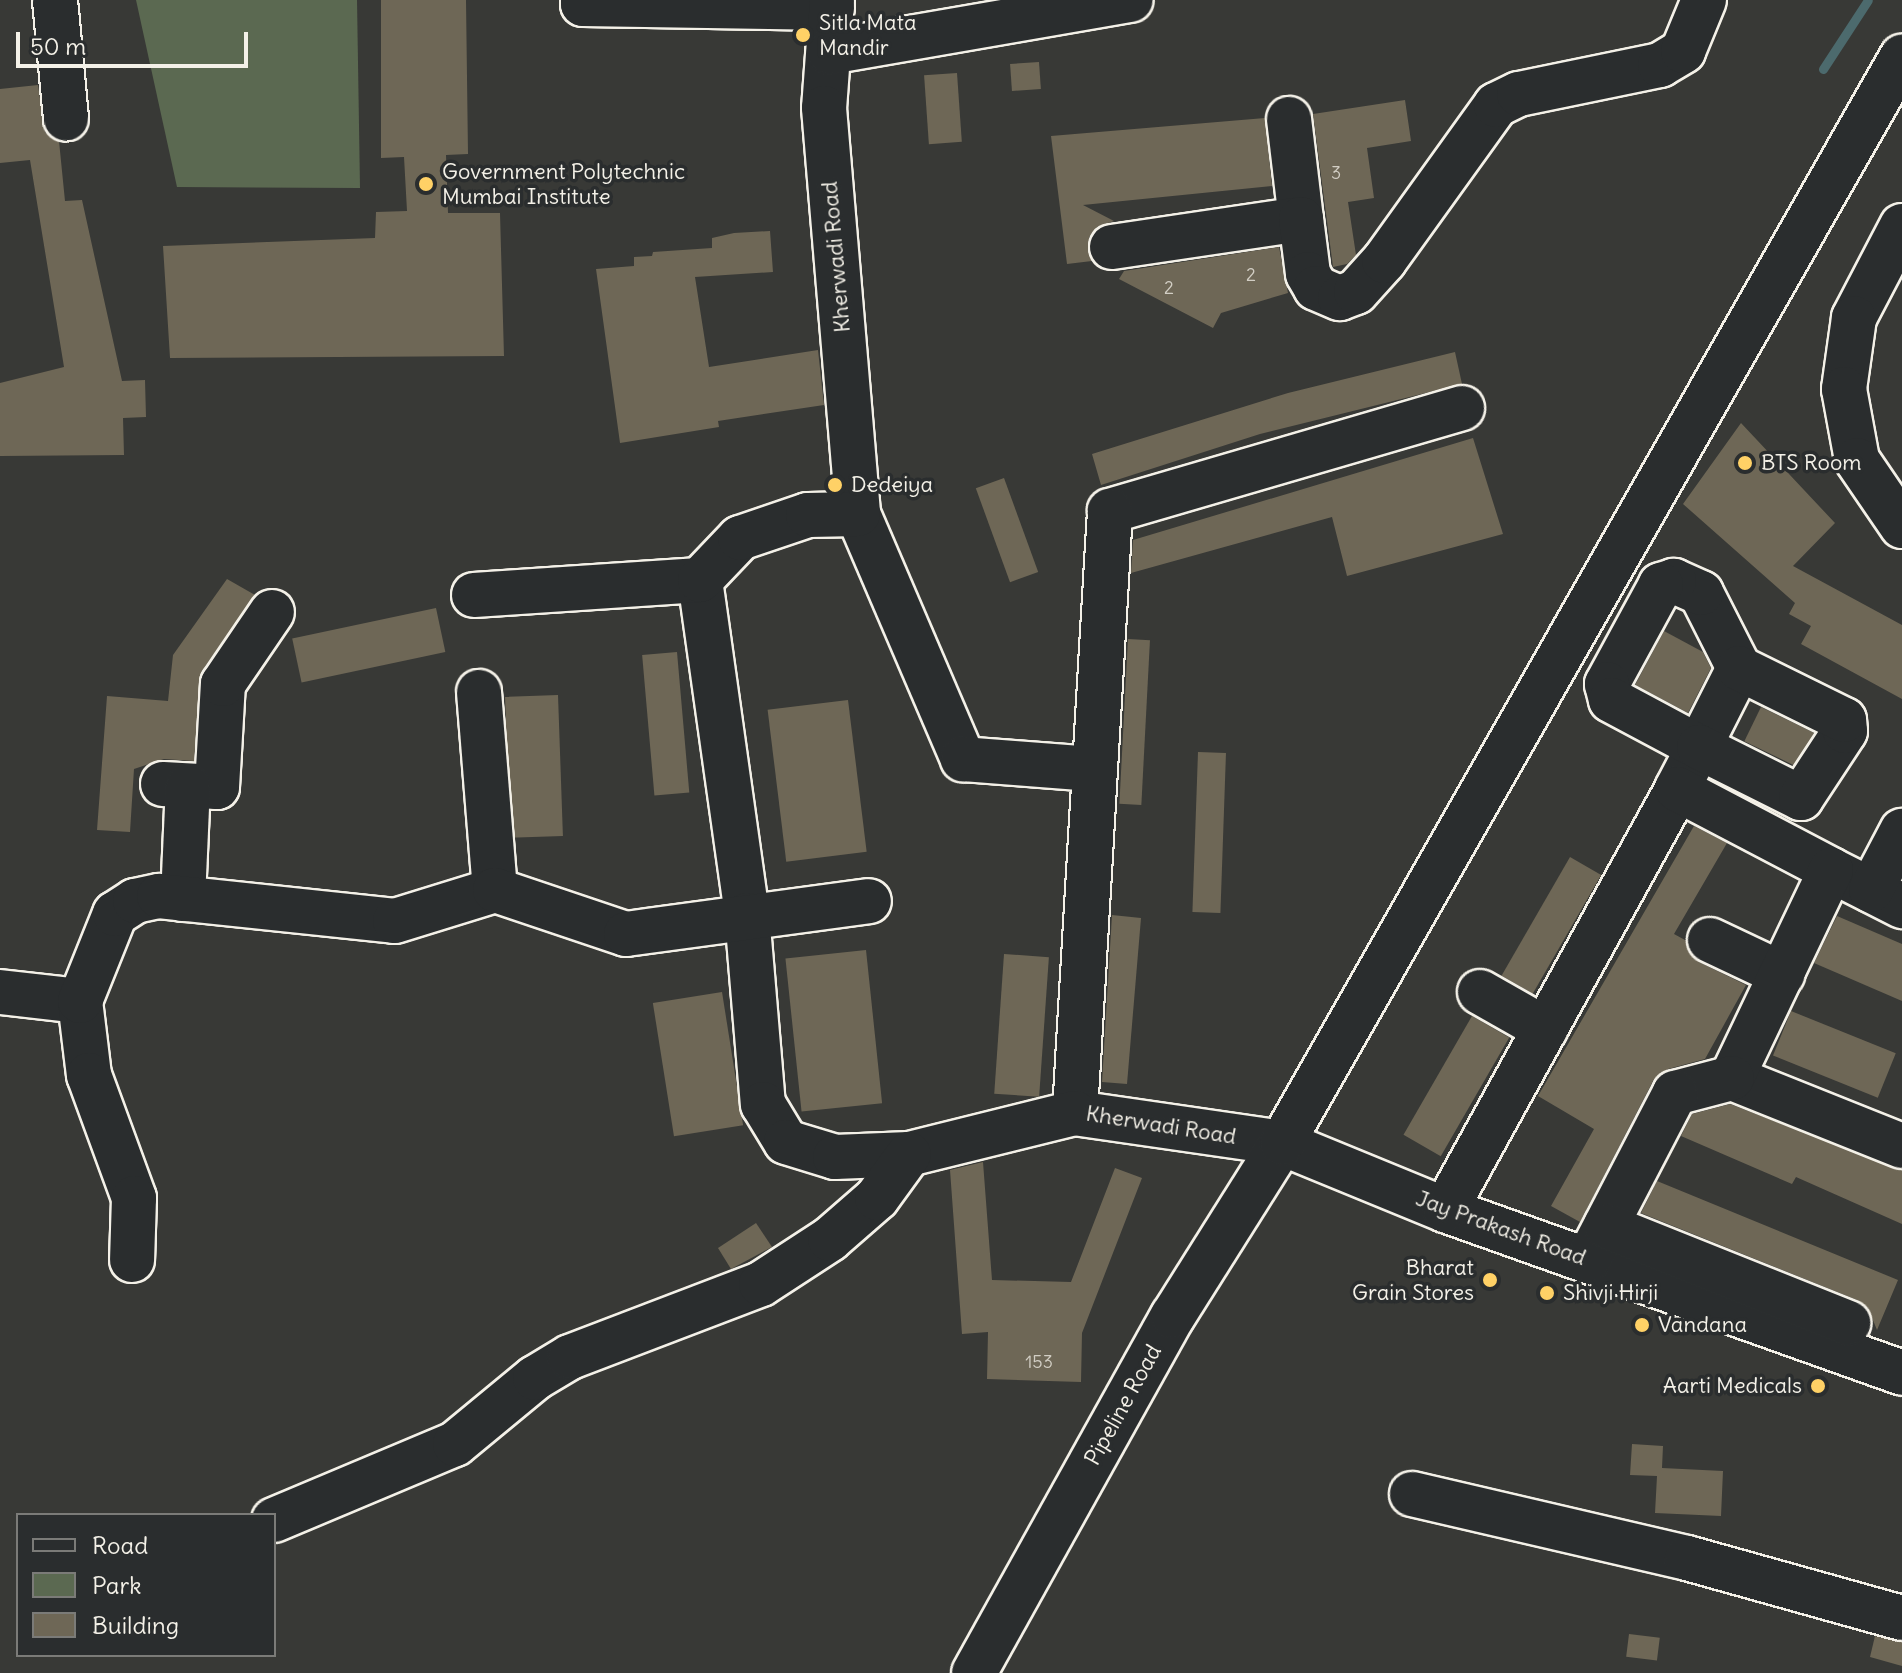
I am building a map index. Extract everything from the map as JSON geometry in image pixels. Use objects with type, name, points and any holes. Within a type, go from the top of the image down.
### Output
[{"type":"street","points":[[55,0],[66,118]]},
{"type":"street","points":[[583,0],[583,4],[832,4]]},
{"type":"street","points":[[829,52],[1131,0]]},
{"type":"street","points":[[1289,119],[1308,274],[1316,288],[1326,296],[1356,292],[1496,105],[1519,94],[1660,65],[1683,51],[1704,0]]},
{"type":"street","name":"Kherwadi Road","points":[[832,4],[824,108],[858,514],[963,759],[1094,769]]},
{"type":"street","name":"Pipeline Road","points":[[974,1673],[1173,1316],[1282,1143],[1902,57]]},
{"type":"street","points":[[1112,247],[1301,219]]},
{"type":"street","points":[[1902,226],[1854,318],[1844,389],[1857,460],[1893,519],[1902,526]]},
{"type":"street","name":"Kherwadi Road","points":[[1282,1143],[1075,1113],[1110,511],[1462,408]]},
{"type":"street","points":[[474,595],[700,580],[740,538],[808,515],[858,514]]},
{"type":"street","points":[[700,580],[747,915],[763,1104],[786,1142],[835,1157],[909,1154],[1075,1113]]},
{"type":"street","points":[[1674,581],[1701,593],[1739,668],[1844,720],[1845,731],[1801,798],[1611,700],[1607,691],[1661,585],[1674,581]]},
{"type":"street","points":[[183,899],[175,785],[217,787],[223,684],[272,612]]},
{"type":"street","points":[[1445,1210],[1677,789],[1739,668]]},
{"type":"street","points":[[479,692],[495,890]]},
{"type":"street","points":[[1677,789],[1886,898],[1902,831]]},
{"type":"street","points":[[1732,1078],[1831,870]]},
{"type":"street","points":[[132,1260],[134,1198],[89,1075],[80,1001],[115,914],[135,901],[183,899],[395,921],[495,890],[626,934],[747,915],[869,901]]},
{"type":"street","points":[[1710,940],[1782,974]]},
{"type":"street","points":[[0,992],[80,1001]]},
{"type":"street","points":[[1480,992],[1545,1029]]},
{"type":"street","points":[[1902,1146],[1732,1078],[1675,1093],[1597,1243],[1902,1345]]},
{"type":"street","name":"Jay Prakash Road","points":[[1282,1143],[1445,1210],[1597,1243],[1902,1373]]},
{"type":"street","points":[[276,1519],[455,1444],[535,1378],[570,1357],[761,1284],[830,1239],[877,1198],[909,1154]]},
{"type":"street","points":[[1412,1494],[1687,1558],[1902,1618]]},
{"type":"green space","points":[[136,0],[357,0],[360,188],[177,187]]},
{"type":"building","name":"Government Polytechnic Mumbai Institute","points":[[381,0],[466,0],[468,154],[446,155],[448,213],[500,213],[504,356],[170,358],[163,246],[375,238],[376,212],[407,211],[404,157],[381,158]]},
{"type":"building","points":[[1039,62],[1041,89],[1012,91],[1010,64]]},
{"type":"building","points":[[957,73],[962,142],[929,144],[924,75]]},
{"type":"building","points":[[38,85],[45,132],[59,141],[65,201],[82,200],[122,381],[145,380],[146,417],[123,418],[124,455],[0,456],[0,383],[64,367],[30,160],[0,163],[0,89]]},
{"type":"building","points":[[1405,100],[1411,141],[1367,148],[1374,198],[1348,202],[1356,255],[1347,264],[1333,267],[1313,114]]},
{"type":"building","points":[[1265,118],[1272,186],[1083,205],[1114,221],[1097,227],[1089,237],[1092,261],[1067,264],[1051,136]]},
{"type":"building","points":[[770,231],[773,272],[695,277],[709,367],[818,350],[824,405],[718,421],[719,427],[620,443],[596,269],[634,266],[634,257],[652,256],[653,252],[712,248],[712,238],[734,233]]},
{"type":"building","points":[[1279,247],[1288,293],[1221,313],[1213,328],[1119,279],[1124,271]]},
{"type":"building","points":[[1455,352],[1462,384],[1260,434],[1101,485],[1092,454],[1288,393]]},
{"type":"building","points":[[1741,423],[1835,523],[1793,566],[1902,625],[1902,699],[1801,644],[1811,626],[1789,614],[1795,603],[1683,504]]},
{"type":"building","points":[[1473,438],[1503,534],[1347,576],[1332,517],[1131,573],[1133,540]]},
{"type":"building","points":[[1004,478],[1038,572],[1010,582],[976,488]]},
{"type":"building","points":[[227,579],[255,595],[202,671],[194,761],[164,759],[134,769],[130,832],[97,830],[107,696],[168,701],[173,655]]},
{"type":"building","points":[[436,608],[445,652],[302,683],[292,639]]},
{"type":"building","points":[[1664,631],[1703,652],[1711,668],[1688,713],[1635,685]]},
{"type":"building","points":[[1128,639],[1150,640],[1141,805],[1119,804]]},
{"type":"building","points":[[677,652],[689,792],[654,796],[642,655]]},
{"type":"building","points":[[558,695],[563,836],[510,838],[505,697]]},
{"type":"building","points":[[848,700],[867,852],[786,862],[768,710]]},
{"type":"building","points":[[1761,707],[1814,733],[1797,767],[1744,741]]},
{"type":"building","points":[[1198,752],[1226,753],[1220,913],[1192,912]]},
{"type":"building","points":[[1694,826],[1727,843],[1674,934],[1685,940],[1699,962],[1746,985],[1705,1059],[1668,1069],[1653,1081],[1580,1222],[1551,1206],[1594,1129],[1538,1096]]},
{"type":"building","points":[[1570,857],[1601,875],[1533,994],[1502,976]]},
{"type":"building","points":[[1112,915],[1141,918],[1127,1084],[1102,1082]]},
{"type":"building","points":[[1837,916],[1902,944],[1902,1001],[1814,963]]},
{"type":"building","points":[[866,950],[882,1103],[802,1112],[785,958]]},
{"type":"building","points":[[1004,954],[1049,957],[1039,1097],[994,1094]]},
{"type":"building","points":[[722,992],[743,1125],[674,1136],[653,1003]]},
{"type":"building","points":[[1791,1011],[1896,1053],[1878,1098],[1773,1056]]},
{"type":"building","points":[[1472,1016],[1509,1038],[1441,1156],[1404,1135]]},
{"type":"building","points":[[1730,1104],[1902,1170],[1902,1224],[1796,1177],[1792,1184],[1681,1136],[1692,1114]]},
{"type":"building","points":[[983,1162],[992,1280],[1071,1282],[1115,1168],[1142,1178],[1082,1333],[1081,1382],[987,1379],[988,1332],[962,1334],[950,1170]]},
{"type":"building","points":[[1657,1181],[1898,1280],[1877,1330],[1868,1308],[1857,1300],[1641,1213]]},
{"type":"building","points":[[756,1223],[772,1247],[731,1269],[718,1248]]},
{"type":"building","points":[[1632,1444],[1663,1446],[1662,1468],[1723,1471],[1721,1516],[1655,1513],[1657,1476],[1630,1475]]},
{"type":"building","points":[[1629,1634],[1660,1638],[1657,1661],[1626,1657]]},
{"type":"building","points":[[1875,1636],[1902,1642],[1902,1666],[1870,1657]]},
{"type":"waterway","points":[[1823,69],[1868,0]]},
{"type":"place","name":"Sitla Mata Mandir","points":[[803,35]]},
{"type":"place","name":"Government Polytechnic Mumbai Institute","points":[[426,184]]},
{"type":"place","name":"BTS Room","points":[[1745,463]]},
{"type":"place","name":"Dedeiya","points":[[835,485]]},
{"type":"place","name":"Bharat Grain Stores","points":[[1490,1280]]},
{"type":"place","name":"Shivji Hirji","points":[[1547,1293]]},
{"type":"place","name":"Vandana","points":[[1642,1325]]},
{"type":"place","name":"Aarti Medicals","points":[[1818,1386]]}]
